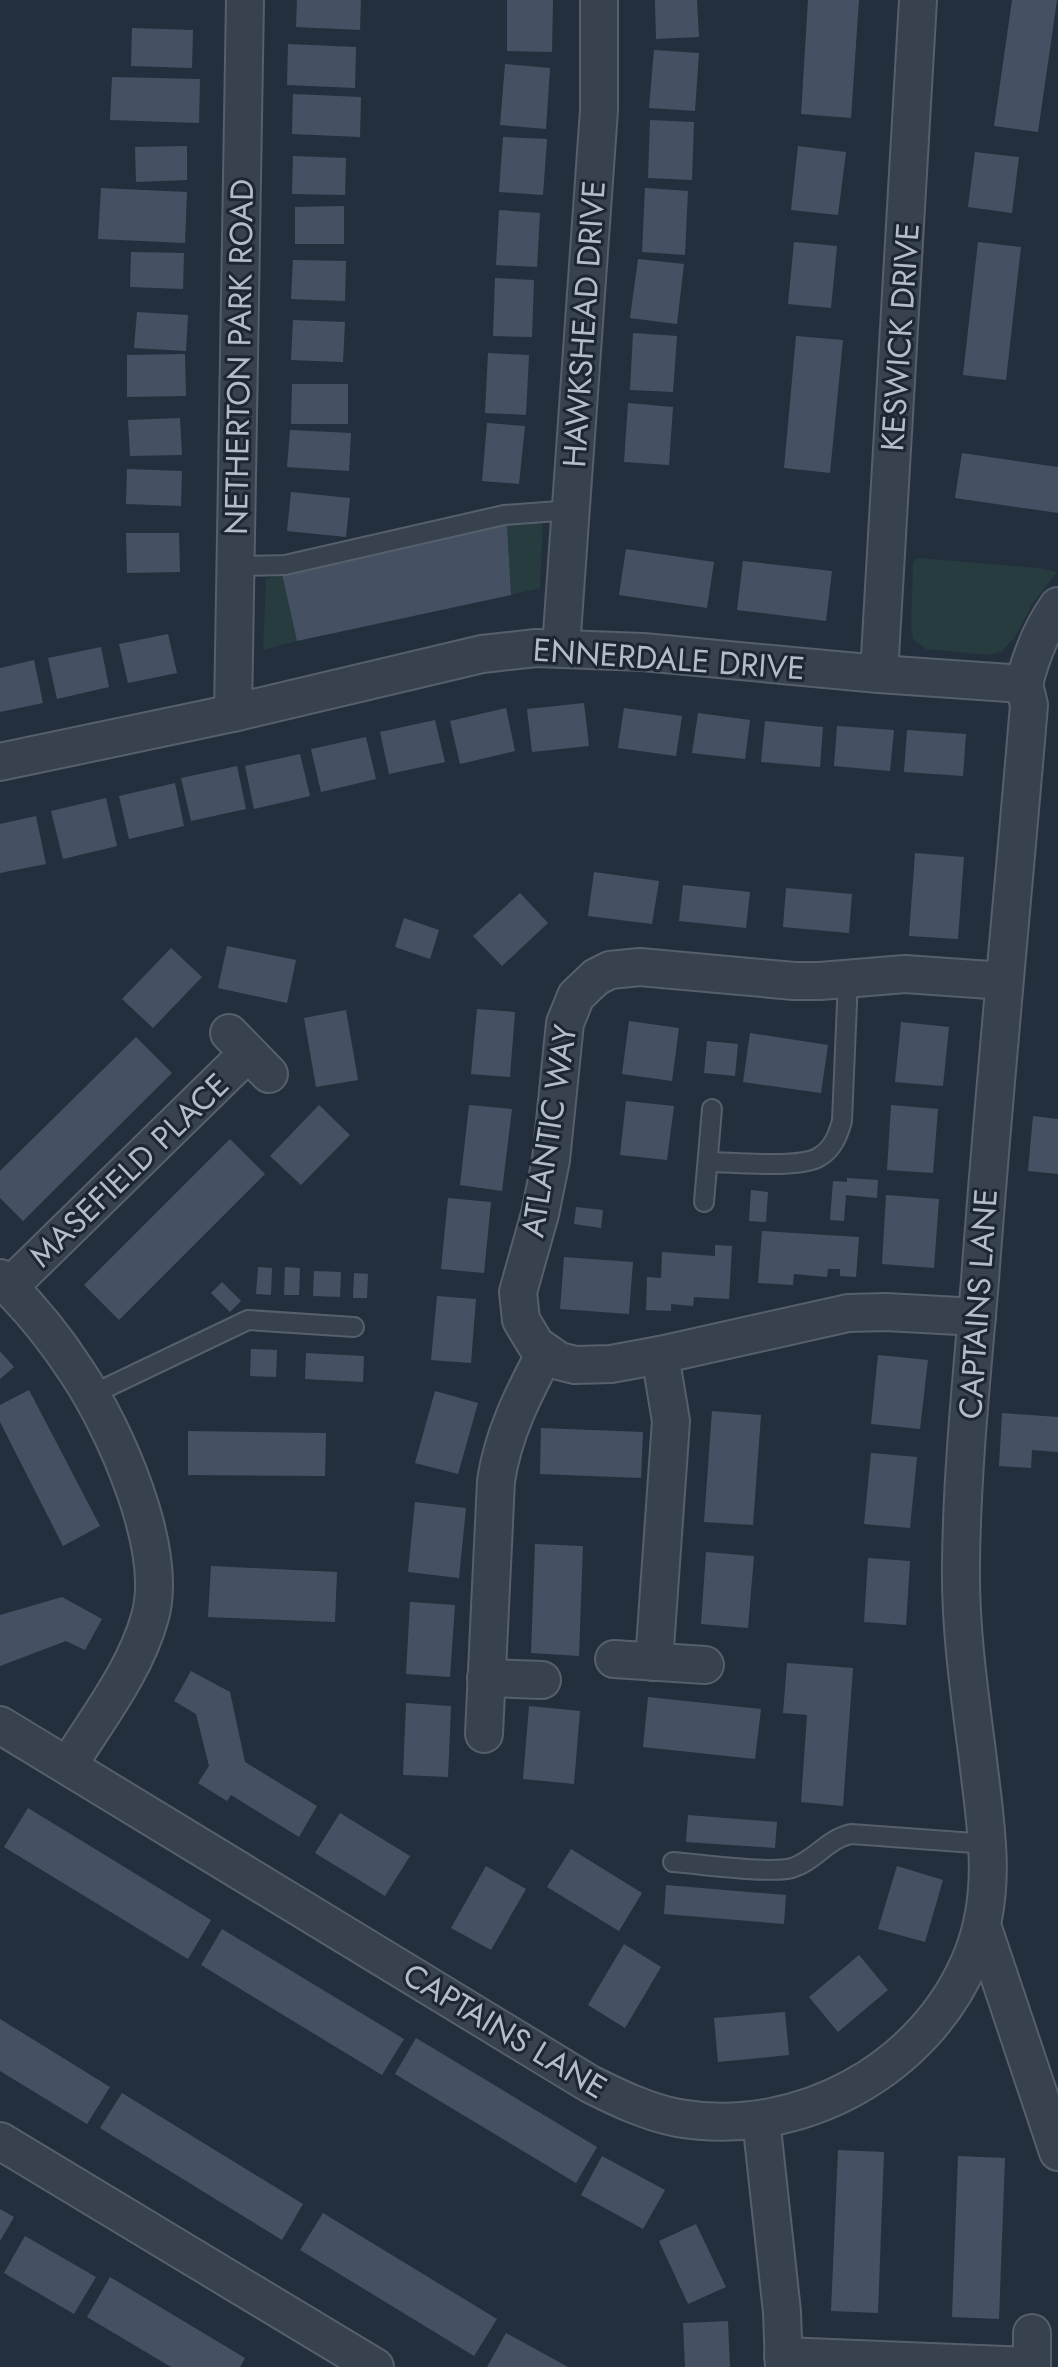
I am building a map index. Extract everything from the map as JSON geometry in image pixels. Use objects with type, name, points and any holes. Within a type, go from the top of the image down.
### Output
[{"type":"street","name":"NETHERTON PARK ROAD","points":[[233,713],[245,0]]},
{"type":"street","name":"HAWKSHEAD DRIVE","points":[[561,648],[599,110],[599,0]]},
{"type":"street","name":"KESWICK DRIVE","points":[[879,674],[918,0]]},
{"type":"street","points":[[1024,684],[1030,658],[1058,606]]},
{"type":"street","name":"ENNERDALE DRIVE","points":[[0,762],[233,713],[482,654],[561,648],[643,652],[1024,684]]},
{"type":"street","name":"CAPTAINS LANE","points":[[0,1725],[590,2084],[633,2104],[675,2117],[704,2121],[761,2119],[819,2105],[879,2072],[906,2050],[947,2003],[972,1956],[988,1898],[988,1844],[967,1671],[961,1565],[963,1491],[1029,705],[1024,684]]},
{"type":"street","name":"ATLANTIC WAY","points":[[545,1353],[528,1334],[521,1320],[518,1292],[545,1190],[565,1023],[576,996],[596,977],[624,968],[659,968],[762,980],[848,979],[905,974],[1004,981]]},
{"type":"street","name":"MASEFIELD PLACE","points":[[5,1282],[249,1053]]},
{"type":"street","points":[[5,1282],[58,1344],[91,1395],[135,1489],[153,1561],[155,1587],[151,1614],[130,1666],[68,1766]]},
{"type":"street","points":[[484,1734],[496,1481],[500,1453],[517,1406],[545,1353],[575,1365],[592,1366],[660,1355],[848,1313],[977,1317]]},
{"type":"street","points":[[654,1662],[671,1421],[660,1355]]},
{"type":"street","points":[[614,1659],[705,1665]]},
{"type":"street","points":[[486,1678],[542,1680]]},
{"type":"street","name":"CAPTAINS LANE","points":[[982,1925],[1058,2152]]},
{"type":"street","points":[[761,2119],[782,2312],[784,2362],[1032,2355]]},
{"type":"street","points":[[0,2141],[375,2367]]},
{"type":"lane","points":[[236,566],[285,565],[504,515],[572,510]]},
{"type":"lane","points":[[708,1162],[809,1162],[827,1152],[835,1142],[842,1121],[848,979]]},
{"type":"lane","points":[[704,1202],[712,1109]]},
{"type":"lane","points":[[91,1395],[248,1320],[354,1327]]},
{"type":"lane","points":[[673,1862],[780,1870],[806,1862],[829,1843],[851,1834],[988,1844]]},
{"type":"green space","points":[[543,522],[540,588],[511,595],[507,524]]},
{"type":"green space","points":[[917,558],[1057,572],[1033,603],[1015,637],[1001,652],[988,655],[926,649],[913,639],[911,625],[913,563]]},
{"type":"green space","points":[[282,574],[297,641],[263,650],[266,579]]},
{"type":"building","points":[[297,0],[361,0],[360,30],[296,27]]},
{"type":"building","points":[[507,0],[553,0],[552,52],[507,51]]},
{"type":"building","points":[[655,0],[697,0],[699,37],[656,39]]},
{"type":"building","points":[[808,0],[859,0],[851,118],[801,114]]},
{"type":"building","points":[[1012,0],[1057,0],[1038,132],[994,126]]},
{"type":"building","points":[[132,28],[193,30],[192,68],[131,66]]},
{"type":"building","points":[[288,44],[356,47],[355,88],[287,85]]},
{"type":"building","points":[[654,50],[699,53],[695,111],[649,108]]},
{"type":"building","points":[[505,64],[550,68],[546,129],[500,125]]},
{"type":"building","points":[[112,77],[200,79],[199,123],[110,120]]},
{"type":"building","points":[[293,94],[361,97],[360,137],[292,134]]},
{"type":"building","points":[[650,120],[694,122],[692,180],[648,178]]},
{"type":"building","points":[[503,137],[547,139],[543,195],[499,192]]},
{"type":"building","points":[[187,146],[187,180],[136,182],[135,147]]},
{"type":"building","points":[[798,146],[846,152],[838,215],[791,210]]},
{"type":"building","points":[[975,152],[1019,157],[1012,213],[968,207]]},
{"type":"building","points":[[293,156],[346,158],[345,195],[292,194]]},
{"type":"building","points":[[101,188],[187,192],[185,243],[98,239]]},
{"type":"building","points":[[645,188],[688,191],[685,255],[642,252]]},
{"type":"building","points":[[344,206],[344,244],[295,244],[295,207]]},
{"type":"building","points":[[499,210],[540,213],[537,267],[496,265]]},
{"type":"building","points":[[794,242],[837,246],[831,308],[788,304]]},
{"type":"building","points":[[978,242],[1021,247],[1006,380],[963,375]]},
{"type":"building","points":[[131,252],[184,253],[183,289],[130,287]]},
{"type":"building","points":[[638,259],[684,264],[677,324],[630,318]]},
{"type":"building","points":[[293,260],[346,261],[345,301],[291,299]]},
{"type":"building","points":[[495,278],[534,280],[532,337],[493,336]]},
{"type":"building","points":[[137,312],[188,315],[186,351],[134,348]]},
{"type":"building","points":[[293,320],[345,322],[343,362],[291,360]]},
{"type":"building","points":[[633,333],[677,336],[673,392],[630,390]]},
{"type":"building","points":[[796,336],[843,340],[830,473],[784,468]]},
{"type":"building","points":[[488,353],[529,355],[526,415],[485,413]]},
{"type":"building","points":[[185,354],[186,396],[127,397],[127,355]]},
{"type":"building","points":[[292,384],[348,384],[348,424],[291,424]]},
{"type":"building","points":[[628,403],[673,407],[669,465],[624,462]]},
{"type":"building","points":[[180,418],[182,455],[130,456],[128,420]]},
{"type":"building","points":[[487,423],[525,426],[519,484],[482,481]]},
{"type":"building","points":[[290,430],[351,433],[349,471],[287,467]]},
{"type":"building","points":[[962,453],[1058,467],[1058,513],[955,498]]},
{"type":"building","points":[[127,469],[182,471],[181,506],[126,504]]},
{"type":"building","points":[[291,492],[350,498],[346,537],[287,531]]},
{"type":"building","points":[[507,524],[511,595],[297,641],[282,574]]},
{"type":"building","points":[[126,533],[179,533],[180,572],[127,573]]},
{"type":"building","points":[[626,549],[714,562],[707,608],[619,595]]},
{"type":"building","points":[[743,561],[832,571],[826,621],[737,610]]},
{"type":"building","points":[[168,634],[177,673],[128,683],[119,644]]},
{"type":"building","points":[[101,647],[109,687],[57,699],[48,658]]},
{"type":"building","points":[[34,660],[43,703],[0,712],[0,668]]},
{"type":"building","points":[[584,703],[589,746],[532,752],[527,709]]},
{"type":"building","points":[[506,708],[515,751],[460,764],[450,721]]},
{"type":"building","points":[[624,708],[682,716],[676,756],[618,748]]},
{"type":"building","points":[[698,713],[750,720],[745,759],[692,753]]},
{"type":"building","points":[[435,720],[445,762],[389,774],[380,732]]},
{"type":"building","points":[[765,721],[823,727],[820,767],[761,762]]},
{"type":"building","points":[[837,726],[894,730],[890,771],[834,766]]},
{"type":"building","points":[[907,730],[966,734],[963,776],[904,772]]},
{"type":"building","points":[[366,737],[376,779],[321,792],[311,749]]},
{"type":"building","points":[[300,754],[310,796],[254,809],[245,766]]},
{"type":"building","points":[[237,766],[246,809],[191,821],[181,778]]},
{"type":"building","points":[[175,783],[184,826],[129,839],[119,796]]},
{"type":"building","points":[[106,798],[117,846],[63,859],[51,811]]},
{"type":"building","points":[[36,816],[46,864],[0,873],[0,824]]},
{"type":"building","points":[[915,853],[964,857],[958,939],[909,936]]},
{"type":"building","points":[[594,872],[659,881],[652,924],[588,916]]},
{"type":"building","points":[[683,885],[750,892],[746,928],[679,921]]},
{"type":"building","points":[[786,888],[852,894],[849,933],[783,927]]},
{"type":"building","points":[[520,893],[548,923],[502,966],[473,936]]},
{"type":"building","points":[[404,918],[439,930],[430,959],[395,947]]},
{"type":"building","points":[[227,946],[296,960],[287,1003],[218,988]]},
{"type":"building","points":[[171,948],[202,977],[153,1028],[122,999]]},
{"type":"building","points":[[477,1009],[515,1012],[510,1077],[471,1074]]},
{"type":"building","points":[[346,1010],[358,1080],[316,1087],[304,1018]]},
{"type":"building","points":[[629,1021],[679,1028],[672,1081],[622,1074]]},
{"type":"building","points":[[901,1022],[949,1027],[943,1086],[895,1082]]},
{"type":"building","points":[[750,1033],[828,1045],[821,1093],[743,1082]]},
{"type":"building","points":[[136,1037],[172,1073],[23,1221],[0,1198],[0,1171]]},
{"type":"building","points":[[707,1041],[738,1044],[735,1076],[704,1073]]},
{"type":"building","points":[[626,1101],[674,1106],[667,1160],[620,1155]]},
{"type":"building","points":[[319,1105],[350,1135],[301,1185],[270,1156]]},
{"type":"building","points":[[469,1105],[512,1109],[502,1191],[460,1185]]},
{"type":"building","points":[[891,1105],[938,1109],[933,1173],[887,1170]]},
{"type":"building","points":[[1033,1116],[1058,1119],[1058,1174],[1028,1171]]},
{"type":"building","points":[[230,1139],[265,1174],[119,1320],[84,1285]]},
{"type":"building","points":[[847,1178],[878,1180],[877,1198],[846,1195],[844,1221],[830,1220],[833,1181],[847,1182]]},
{"type":"building","points":[[751,1190],[768,1192],[766,1222],[749,1221]]},
{"type":"building","points":[[886,1195],[939,1199],[934,1268],[882,1264]]},
{"type":"building","points":[[448,1198],[491,1202],[484,1273],[441,1269]]},
{"type":"building","points":[[576,1207],[603,1210],[601,1228],[574,1224]]},
{"type":"building","points":[[762,1231],[859,1237],[856,1277],[840,1276],[840,1269],[828,1269],[827,1277],[794,1274],[793,1285],[758,1283]]},
{"type":"building","points":[[715,1245],[732,1246],[729,1299],[694,1297],[693,1306],[671,1304],[671,1311],[646,1310],[647,1277],[661,1278],[662,1252],[715,1256]]},
{"type":"building","points":[[564,1257],[633,1262],[629,1314],[560,1309]]},
{"type":"building","points":[[258,1267],[272,1268],[271,1295],[256,1294]]},
{"type":"building","points":[[285,1267],[300,1268],[299,1295],[284,1295]]},
{"type":"building","points":[[314,1271],[341,1272],[340,1297],[313,1296]]},
{"type":"building","points":[[354,1273],[368,1274],[367,1298],[353,1298]]},
{"type":"building","points":[[222,1282],[241,1301],[230,1312],[211,1293]]},
{"type":"building","points":[[437,1296],[476,1299],[471,1363],[431,1360]]},
{"type":"building","points":[[251,1349],[277,1350],[276,1377],[250,1376]]},
{"type":"building","points":[[0,1351],[14,1367],[0,1379]]},
{"type":"building","points":[[306,1353],[364,1356],[363,1382],[305,1379]]},
{"type":"building","points":[[878,1355],[928,1360],[920,1429],[871,1424]]},
{"type":"building","points":[[29,1390],[100,1526],[63,1546],[0,1422],[0,1405]]},
{"type":"building","points":[[435,1391],[478,1403],[458,1474],[415,1463]]},
{"type":"building","points":[[712,1411],[761,1415],[753,1525],[704,1522]]},
{"type":"building","points":[[1002,1413],[1058,1417],[1058,1452],[1032,1450],[1031,1468],[999,1466]]},
{"type":"building","points":[[541,1428],[643,1432],[641,1478],[540,1474]]},
{"type":"building","points":[[188,1431],[326,1433],[325,1476],[188,1475]]},
{"type":"building","points":[[871,1453],[917,1457],[910,1528],[864,1524]]},
{"type":"building","points":[[415,1502],[466,1508],[459,1578],[408,1572]]},
{"type":"building","points":[[535,1544],[583,1546],[579,1656],[531,1653]]},
{"type":"building","points":[[706,1552],[754,1556],[748,1628],[701,1624]]},
{"type":"building","points":[[868,1558],[910,1561],[906,1625],[864,1622]]},
{"type":"building","points":[[211,1566],[337,1572],[335,1622],[208,1617]]},
{"type":"building","points":[[62,1597],[102,1619],[85,1650],[66,1641],[0,1666],[0,1615]]},
{"type":"building","points":[[410,1602],[455,1605],[450,1677],[406,1674]]},
{"type":"building","points":[[787,1663],[853,1668],[843,1806],[801,1802],[807,1715],[783,1713]]},
{"type":"building","points":[[191,1671],[230,1692],[245,1762],[317,1806],[299,1837],[231,1795],[227,1801],[198,1783],[209,1766],[196,1714],[174,1701]]},
{"type":"building","points":[[648,1697],[761,1709],[755,1759],[643,1747]]},
{"type":"building","points":[[406,1703],[451,1706],[448,1777],[403,1775]]},
{"type":"building","points":[[529,1706],[580,1711],[574,1784],[523,1779]]},
{"type":"building","points":[[28,1808],[211,1920],[188,1959],[4,1847]]},
{"type":"building","points":[[340,1813],[410,1856],[385,1896],[315,1853]]},
{"type":"building","points":[[688,1815],[777,1822],[775,1848],[686,1842]]},
{"type":"building","points":[[571,1849],[642,1893],[619,1931],[547,1887]]},
{"type":"building","points":[[486,1866],[526,1889],[491,1950],[451,1928]]},
{"type":"building","points":[[897,1866],[943,1880],[925,1942],[878,1929]]},
{"type":"building","points":[[666,1885],[786,1895],[784,1924],[664,1914]]},
{"type":"building","points":[[222,1929],[404,2039],[382,2075],[201,1965]]},
{"type":"building","points":[[624,1944],[661,1967],[625,2028],[588,2005]]},
{"type":"building","points":[[859,1955],[888,1990],[838,2032],[809,1997]]},
{"type":"building","points":[[785,2012],[789,2055],[718,2062],[714,2018]]},
{"type":"building","points":[[0,2019],[110,2087],[87,2124],[0,2071]]},
{"type":"building","points":[[416,2038],[597,2147],[576,2183],[395,2074]]},
{"type":"building","points":[[122,2093],[303,2204],[282,2240],[100,2128]]},
{"type":"building","points":[[838,2150],[884,2152],[878,2313],[831,2311]]},
{"type":"building","points":[[602,2156],[665,2190],[643,2229],[581,2195]]},
{"type":"building","points":[[958,2156],[1005,2158],[999,2319],[952,2317]]},
{"type":"building","points":[[0,2209],[14,2217],[0,2241]]},
{"type":"building","points":[[323,2213],[497,2319],[474,2356],[300,2250]]},
{"type":"building","points":[[696,2224],[726,2287],[688,2304],[659,2241]]},
{"type":"building","points":[[25,2236],[96,2277],[74,2314],[4,2273]]},
{"type":"building","points":[[110,2277],[245,2358],[240,2367],[171,2367],[87,2317]]},
{"type":"building","points":[[728,2321],[730,2367],[685,2367],[683,2323]]},
{"type":"building","points":[[506,2333],[568,2367],[487,2367]]}]
